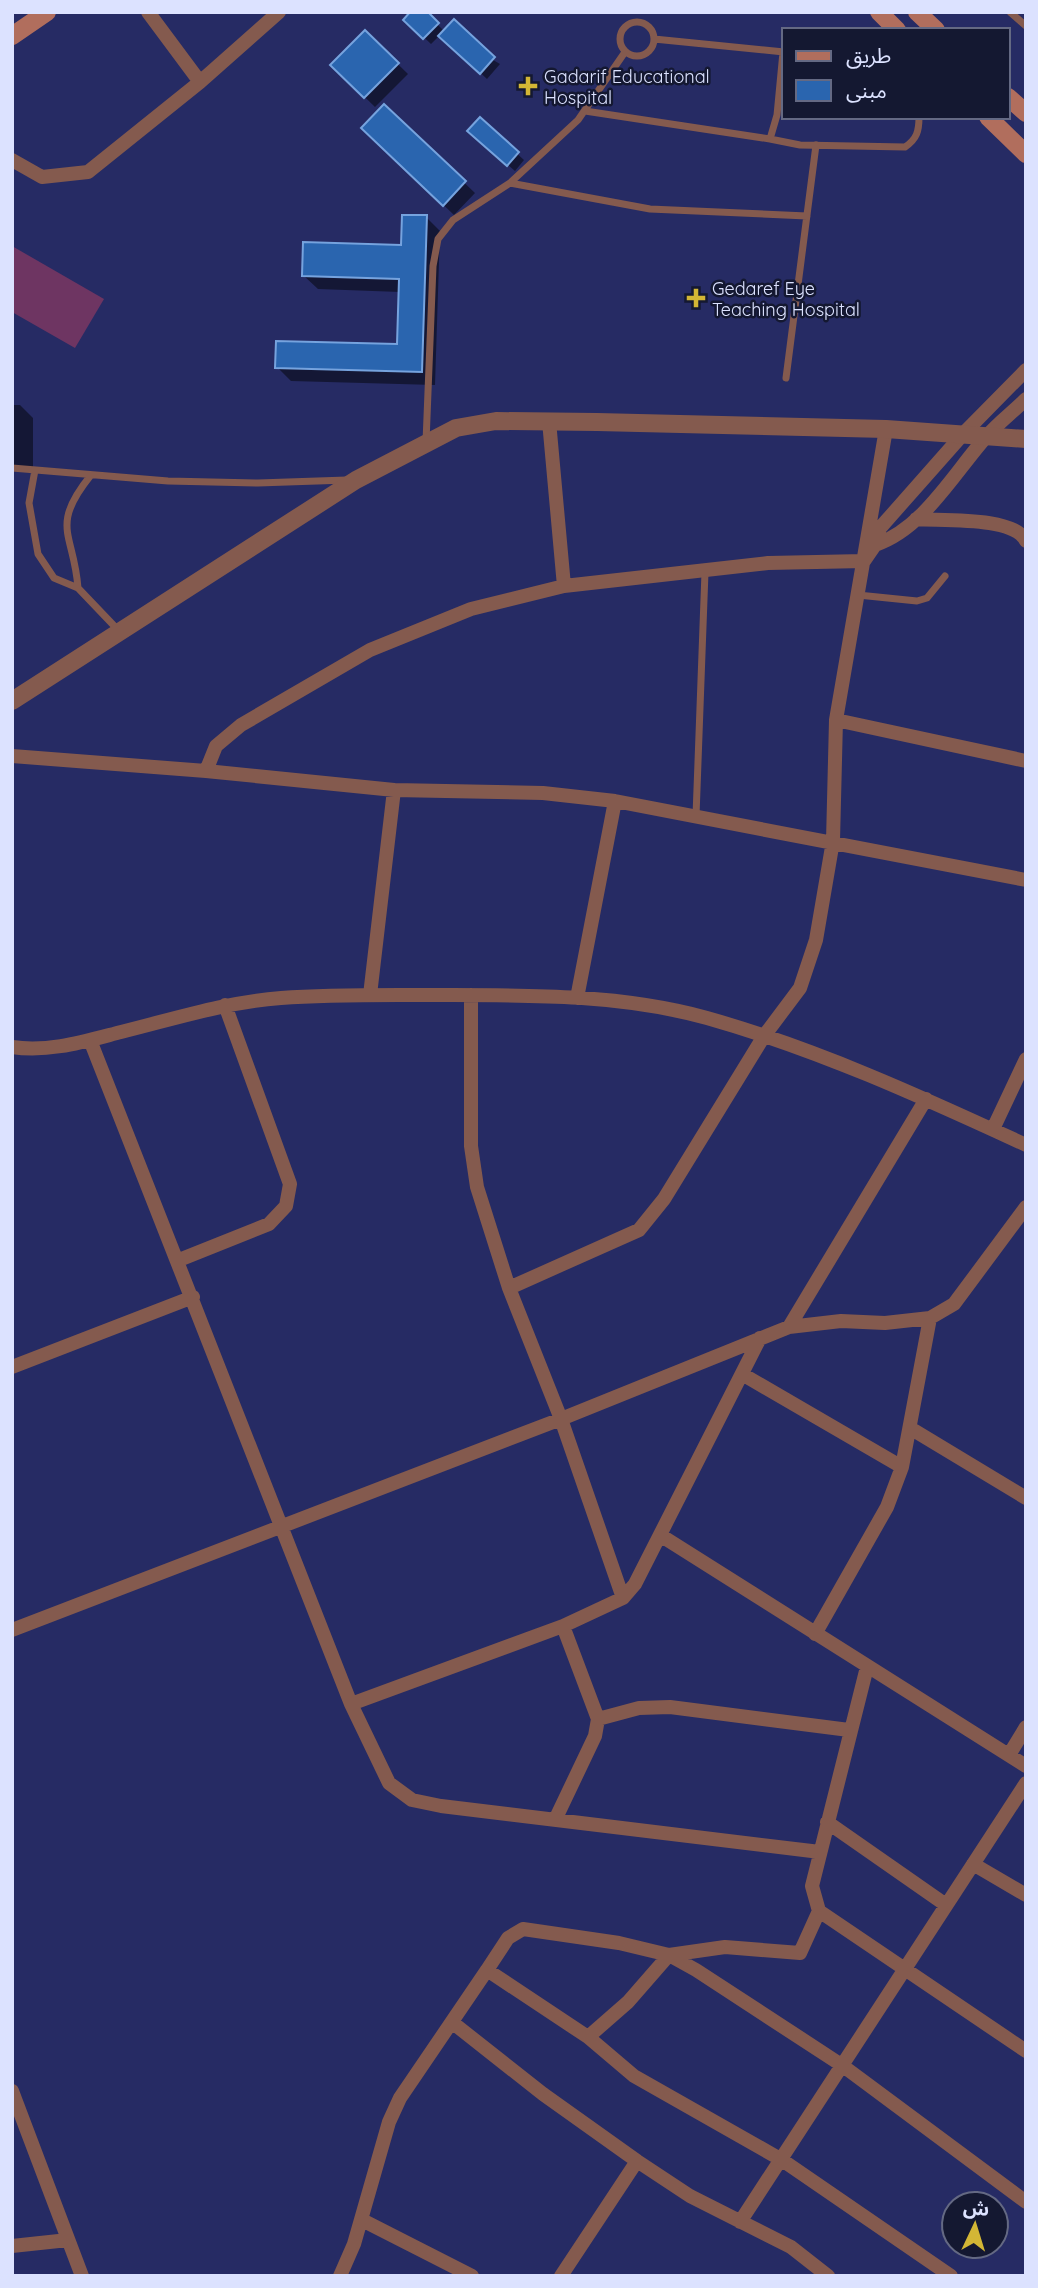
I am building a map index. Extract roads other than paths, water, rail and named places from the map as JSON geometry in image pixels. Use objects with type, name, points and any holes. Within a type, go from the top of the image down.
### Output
[{"type":"main road","points":[[12,36],[47,12]]},
{"type":"main road","points":[[880,12],[895,28]]},
{"type":"main road","points":[[918,12],[934,28]]},
{"type":"main road","points":[[1010,99],[1026,113]]},
{"type":"main road","points":[[990,119],[1026,154]]},
{"type":"street","points":[[148,12],[200,82]]},
{"type":"street","points":[[12,160],[42,177],[88,172],[200,82],[279,12]]},
{"type":"street","points":[[864,561],[875,545],[880,528],[964,433],[1026,370]]},
{"type":"street","points":[[875,545],[891,540],[916,519],[988,434],[1026,399]]},
{"type":"street","points":[[12,701],[356,480],[456,428],[496,421],[549,421],[886,429],[988,434],[1026,439]]},
{"type":"street","points":[[549,421],[564,586]]},
{"type":"street","points":[[509,1288],[639,1230],[664,1199],[764,1036],[800,988],[816,940],[833,841],[836,720],[886,429]]},
{"type":"street","points":[[916,519],[1000,524],[1015,528],[1026,541]]},
{"type":"street","points":[[206,771],[216,746],[224,736],[370,650],[471,610],[564,586],[768,563],[864,561]]},
{"type":"street","points":[[836,720],[1026,761]]},
{"type":"street","points":[[12,756],[206,771],[394,790],[543,793],[615,801],[1026,880]]},
{"type":"street","points":[[370,995],[394,790]]},
{"type":"street","points":[[577,998],[615,801]]},
{"type":"street","points":[[12,1047],[32,1050],[90,1040],[225,1005],[280,998],[370,995],[577,998],[633,1004],[705,1018],[764,1036],[926,1098],[1026,1145]]},
{"type":"street","points":[[471,995],[471,1146],[477,1188],[509,1288],[561,1419],[623,1598]]},
{"type":"street","points":[[179,1260],[269,1224],[286,1206],[290,1184],[225,1005]]},
{"type":"street","points":[[90,1040],[179,1260],[279,1527],[351,1704],[389,1783],[412,1800],[820,1852]]},
{"type":"street","points":[[993,1129],[1026,1059]]},
{"type":"street","points":[[789,1327],[926,1098]]},
{"type":"street","points":[[12,1630],[561,1419],[789,1327],[841,1321],[885,1323],[930,1318],[954,1304],[1026,1207]]},
{"type":"street","points":[[12,1367],[193,1297]]},
{"type":"street","points":[[815,1634],[887,1507],[902,1467],[930,1318]]},
{"type":"street","points":[[351,1704],[563,1626],[623,1598],[635,1584],[760,1338]]},
{"type":"street","points":[[742,1374],[902,1467]]},
{"type":"street","points":[[910,1428],[1026,1498]]},
{"type":"street","points":[[660,1535],[1026,1766]]},
{"type":"street","points":[[555,1820],[595,1736],[598,1719],[563,1626]]},
{"type":"street","points":[[867,1667],[849,1730],[812,1886],[819,1910],[1026,2051]]},
{"type":"street","points":[[598,1719],[639,1708],[670,1707],[849,1730]]},
{"type":"street","points":[[1009,1755],[1026,1727]]},
{"type":"street","points":[[740,2222],[1026,1783]]},
{"type":"street","points":[[827,1822],[946,1905]]},
{"type":"street","points":[[973,1864],[1026,1895]]},
{"type":"street","points":[[589,2037],[628,2002],[669,1955],[725,1947],[800,1953],[819,1910]]},
{"type":"street","points":[[340,2276],[362,2220],[389,2122],[400,2098],[508,1938],[523,1928],[619,1943],[669,1955],[754,2005],[843,2066],[1026,2202]]},
{"type":"street","points":[[487,1970],[589,2037],[645,2082],[782,2160],[951,2276]]},
{"type":"street","points":[[453,2023],[543,2094],[637,2161],[690,2196],[791,2247],[828,2276]]},
{"type":"street","points":[[12,2091],[82,2276]]},
{"type":"street","points":[[561,2276],[637,2161]]},
{"type":"street","points":[[362,2220],[472,2276]]},
{"type":"street","points":[[12,2246],[68,2240]]},
{"type":"lane","points":[[634,22],[637,12]]},
{"type":"lane","points":[[1010,12],[1026,26]]},
{"type":"lane","points":[[634,22],[644,23],[652,30],[654,39],[651,49],[643,55],[633,56],[625,52],[620,43],[620,34],[625,26],[634,22]]},
{"type":"lane","points":[[654,39],[782,52]]},
{"type":"lane","points":[[426,442],[433,266],[438,239],[453,220],[510,183],[585,111],[625,52]]},
{"type":"lane","points":[[770,139],[777,115],[782,62]]},
{"type":"lane","points":[[585,111],[817,145],[905,147],[913,142],[918,131],[919,119]]},
{"type":"lane","points":[[786,378],[817,145]]},
{"type":"lane","points":[[510,183],[650,209],[807,216]]},
{"type":"lane","points":[[12,468],[258,484],[356,480]]},
{"type":"lane","points":[[35,470],[29,503],[38,554],[54,578],[78,588],[120,632]]},
{"type":"lane","points":[[78,588],[77,568],[67,542],[66,513],[91,475]]},
{"type":"lane","points":[[696,816],[705,572]]},
{"type":"lane","points":[[858,595],[916,601],[927,598],[945,576]]},
{"type":"place","name":"Gadarif Educational Hospital","points":[[528,86]]},
{"type":"place","name":"Gedaref Eye Teaching Hospital","points":[[696,298]]}]
